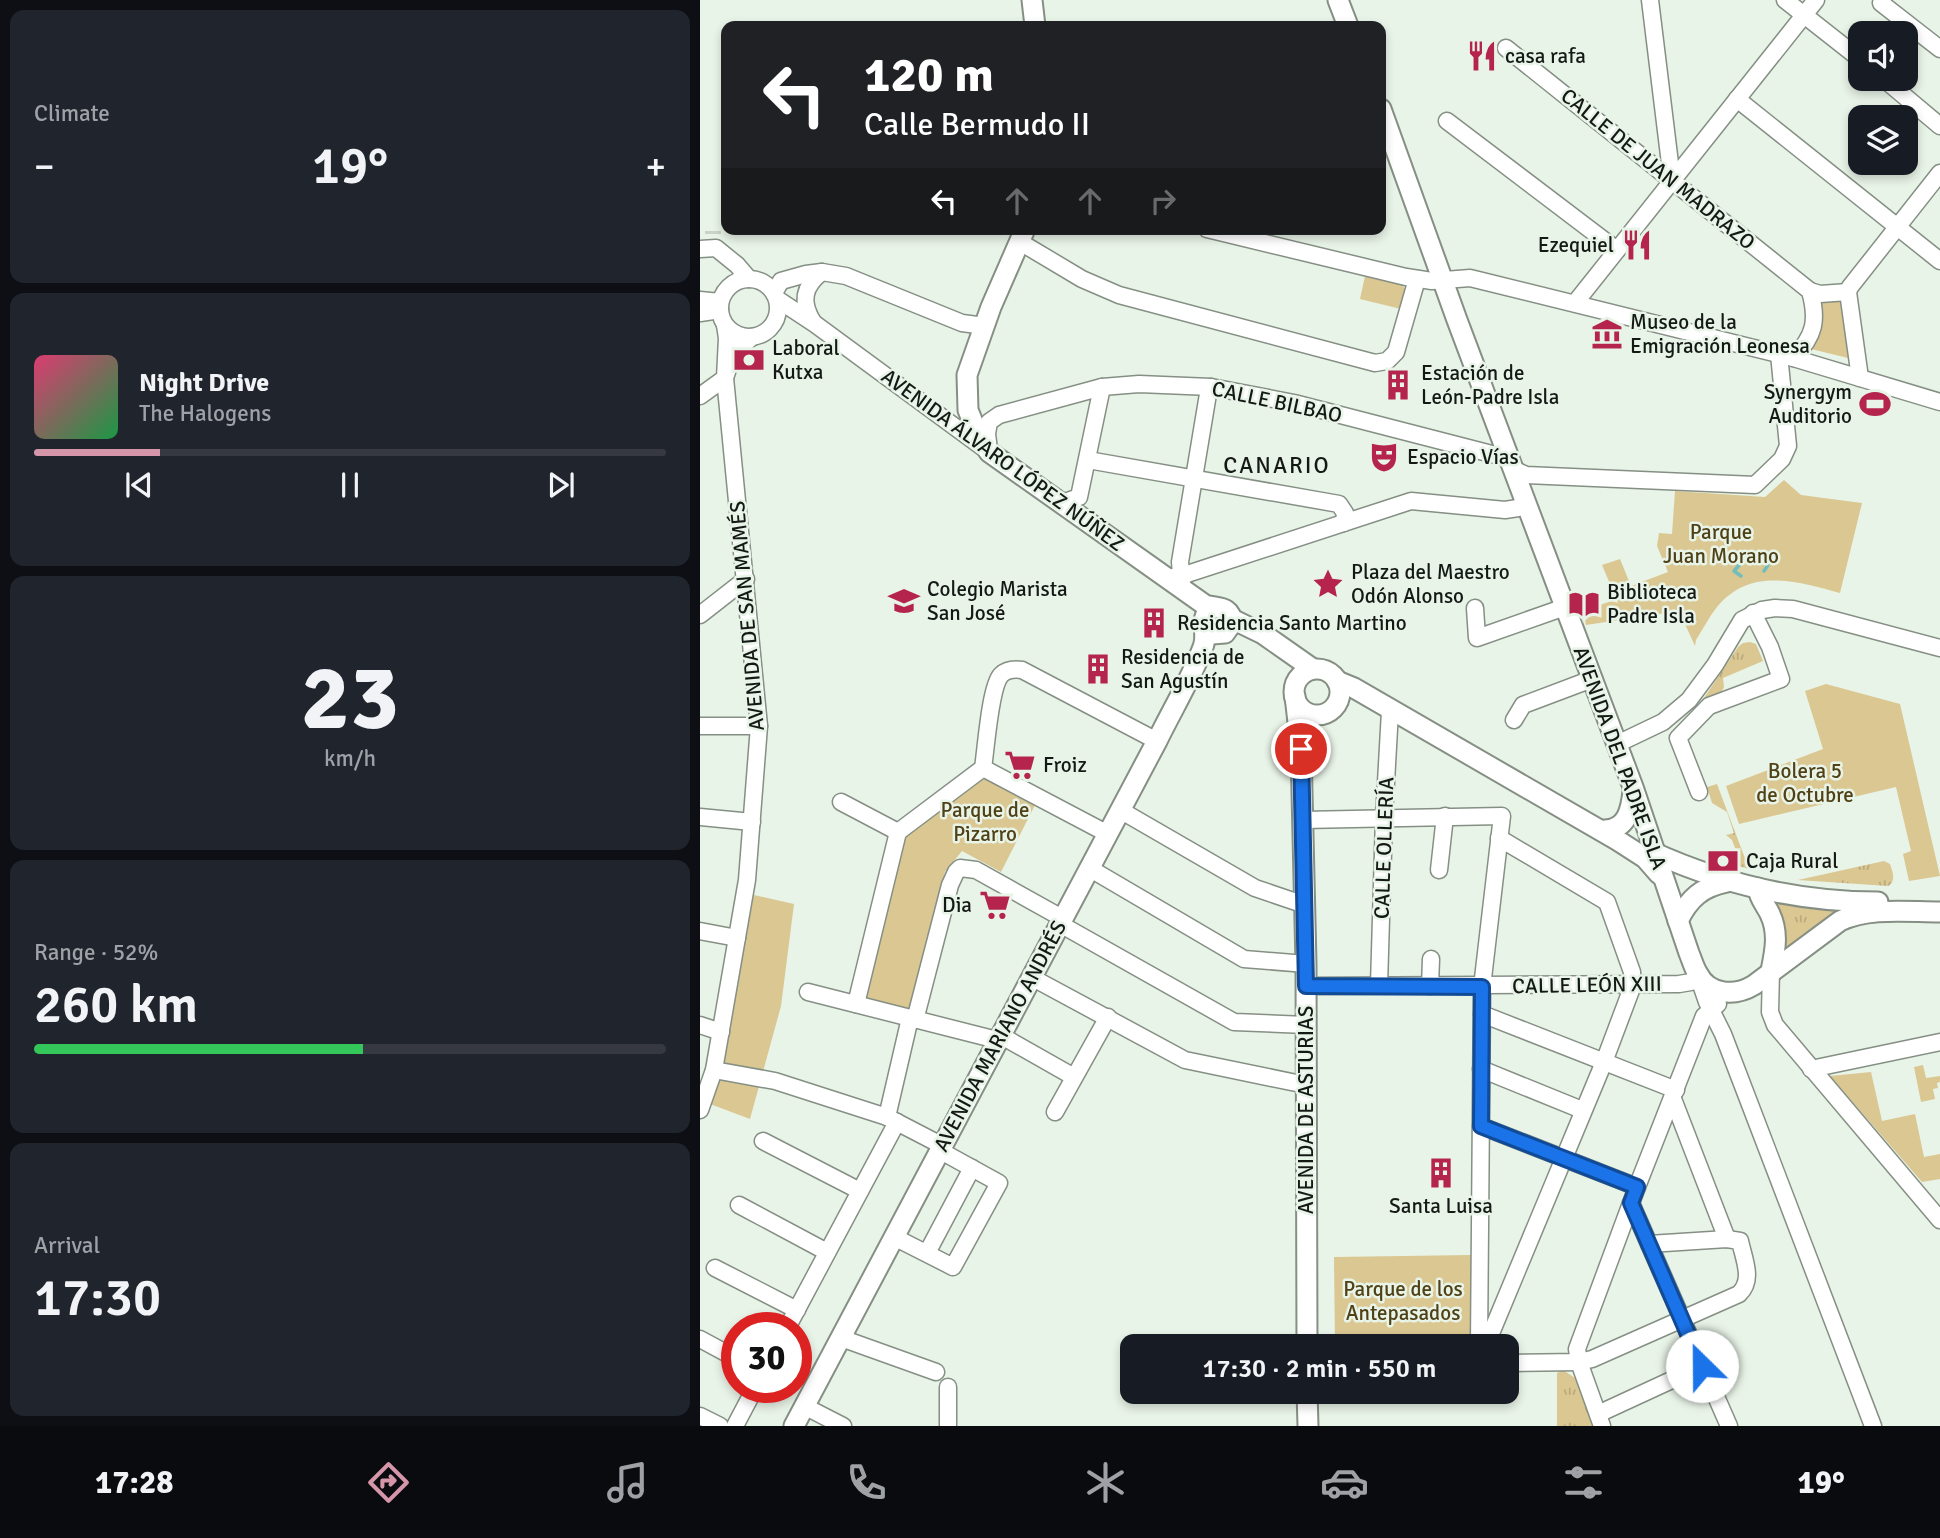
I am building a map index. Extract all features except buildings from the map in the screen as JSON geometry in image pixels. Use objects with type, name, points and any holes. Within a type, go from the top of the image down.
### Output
[{"type":"main road","points":[[1032,0],[1034,21]]},
{"type":"main road","points":[[1338,0],[1346,21]]},
{"type":"main road","name":"AVENIDA DEL PADRE ISLA","points":[[1386,122],[1457,320],[1633,787],[1697,974],[1704,983],[1713,988],[1733,993]]},
{"type":"main road","points":[[989,452],[976,430],[967,401],[967,375],[1023,236]]},
{"type":"main road","name":"AVENIDA ÁLVARO LÓPEZ NÚÑEZ","points":[[989,452],[1181,585],[1214,626],[1271,651],[1285,665],[1296,689]]},
{"type":"main road","name":"AVENIDA ÁLVARO LÓPEZ NÚÑEZ","points":[[1214,626],[1262,634],[1313,669]]},
{"type":"main road","name":"AVENIDA MARIANO ANDRÉS","points":[[794,1426],[1157,741],[1214,626]]},
{"type":"main road","points":[[1383,707],[1359,697],[1337,703],[1326,712],[1313,714],[1301,708],[1296,689],[1306,671],[1327,671],[1337,681],[1601,829],[1644,858],[1665,884]]},
{"type":"main road","points":[[1337,681],[1337,703]]},
{"type":"main road","name":"AVENIDA DE ASTURIAS","points":[[1296,689],[1301,749],[1306,964],[1307,1334]]},
{"type":"main road","name":"AVENIDA DE ASTURIAS","points":[[1301,749],[1309,727],[1319,714]]},
{"type":"main road","points":[[1601,829],[1618,827],[1625,820],[1630,813],[1633,787]]},
{"type":"main road","points":[[1601,829],[1727,882],[1824,900],[1940,903]]},
{"type":"main road","points":[[1678,920],[1697,893],[1712,885],[1727,882]]},
{"type":"main road","points":[[1758,888],[1776,936],[1771,971]]},
{"type":"main road","points":[[1733,993],[1744,991],[1852,915],[1940,912]]},
{"type":"main road","points":[[1307,1404],[1308,1426]]},
{"type":"street","points":[[1650,0],[1672,180]]},
{"type":"street","points":[[1785,0],[1848,50]]},
{"type":"street","points":[[1575,303],[1816,0]]},
{"type":"street","points":[[1883,0],[1881,3],[1940,49]]},
{"type":"street","name":"CALLE DE JUAN MADRAZO","points":[[1506,48],[1810,291]]},
{"type":"street","points":[[1898,91],[1940,126]]},
{"type":"street","points":[[1737,99],[1940,261]]},
{"type":"street","points":[[1447,121],[1617,250]]},
{"type":"street","points":[[1860,378],[1848,292],[1940,173]]},
{"type":"street","points":[[1232,235],[1417,279],[1470,278],[1786,356],[1940,402]]},
{"type":"street","points":[[1023,236],[1082,279],[1119,295],[1375,363],[1387,361],[1396,352],[1417,279]]},
{"type":"street","points":[[713,247],[737,265],[749,279]]},
{"type":"street","points":[[713,247],[731,286]]},
{"type":"street","points":[[813,322],[807,312],[805,294],[810,281],[822,272]]},
{"type":"street","points":[[700,396],[725,378],[733,354],[752,337],[766,332],[776,320],[776,286],[788,278],[822,272],[846,276],[962,323],[985,327]]},
{"type":"street","points":[[722,313],[731,286],[738,281],[761,281],[775,296]]},
{"type":"street","points":[[1786,356],[1802,349],[1815,328],[1810,291],[1820,294],[1848,292]]},
{"type":"street","name":"AVENIDA ÁLVARO LÓPEZ NÚÑEZ","points":[[775,296],[989,452]]},
{"type":"street","points":[[701,309],[722,313],[737,335],[752,337]]},
{"type":"street","name":"AVENIDA DE SAN MAMÉS","points":[[700,1108],[714,1070],[748,873],[759,726],[725,378],[727,338],[722,313]]},
{"type":"street","points":[[776,320],[793,316],[813,322]]},
{"type":"street","name":"CALLE BILBAO","points":[[989,452],[989,422],[999,415],[1102,387],[1139,384],[1211,387],[1294,403],[1513,465],[1525,475],[1755,485],[1782,459],[1788,446],[1786,356]]},
{"type":"street","points":[[1062,503],[1079,497],[1102,387]]},
{"type":"street","points":[[1211,387],[1180,562],[1181,585],[1344,523],[1411,501],[1505,510],[1518,508],[1526,500]]},
{"type":"street","points":[[1088,460],[1339,504],[1345,513],[1344,523]]},
{"type":"street","points":[[700,615],[746,579]]},
{"type":"street","points":[[1475,608],[1477,638],[1566,607]]},
{"type":"street","points":[[1617,744],[1658,725],[1675,713],[1698,688],[1742,620],[1753,613],[1775,608],[1793,609],[1940,648]]},
{"type":"street","points":[[1770,647],[1768,629],[1772,621],[1777,614],[1793,609]]},
{"type":"street","points":[[1699,792],[1678,738],[1709,706],[1781,678],[1770,647],[1753,613]]},
{"type":"street","points":[[1728,641],[1741,633],[1751,634],[1758,636],[1770,647]]},
{"type":"street","points":[[856,1004],[898,832],[983,768],[995,688],[1001,675],[1013,669],[1022,670],[1157,741]]},
{"type":"street","points":[[1514,720],[1523,705],[1592,679]]},
{"type":"street","name":"CALLE OLLERÍA","points":[[1379,985],[1384,818],[1383,707]]},
{"type":"street","points":[[700,726],[759,726]]},
{"type":"street","points":[[983,768],[1108,834]]},
{"type":"street","points":[[841,802],[898,832]]},
{"type":"street","points":[[1120,810],[1255,888],[1304,905]]},
{"type":"street","points":[[1303,820],[1502,816],[1482,987],[1479,1334]]},
{"type":"street","points":[[700,817],[752,822]]},
{"type":"street","points":[[1439,870],[1445,817]]},
{"type":"street","points":[[1492,1334],[1633,985],[1632,972],[1607,902],[1499,838]]},
{"type":"street","points":[[715,1268],[796,1310],[860,1191],[892,1120],[913,1019],[950,885],[960,868],[976,870],[1234,1022],[1306,1025]]},
{"type":"street","points":[[1089,868],[1244,959],[1306,964]]},
{"type":"street","points":[[700,931],[737,937]]},
{"type":"street","points":[[1430,986],[1431,959]]},
{"type":"street","points":[[1771,971],[1770,1012],[1775,1025],[1940,1220]]},
{"type":"street","name":"CALLE LEÓN XIII","points":[[1306,986],[1684,984],[1694,980],[1697,974]]},
{"type":"street","name":"AVENIDA DEL PADRE ISLA","points":[[1697,974],[1872,1426]]},
{"type":"street","points":[[1031,977],[1185,1060],[1306,1085]]},
{"type":"street","points":[[808,992],[999,1038],[1074,1077]]},
{"type":"street","points":[[1702,1366],[1600,1420],[1579,1362],[1577,1349],[1704,1016],[1733,993]]},
{"type":"street","points":[[1482,1014],[1604,1062],[1674,1094],[1748,1280],[1747,1287],[1739,1294],[1579,1362],[1519,1363]]},
{"type":"street","points":[[1055,1112],[1108,1017]]},
{"type":"street","points":[[700,1025],[721,1032]]},
{"type":"street","points":[[1811,1069],[1940,1042]]},
{"type":"street","points":[[1481,1069],[1582,1110]]},
{"type":"street","points":[[714,1070],[761,1078],[892,1120],[999,1183],[953,1267],[894,1237]]},
{"type":"street","points":[[1481,1126],[1637,1187]]},
{"type":"street","points":[[762,1141],[860,1191]]},
{"type":"street","points":[[927,1253],[972,1168]]},
{"type":"street","points":[[1631,1203],[1729,1426]]},
{"type":"street","points":[[739,1205],[827,1252]]},
{"type":"street","points":[[1648,1244],[1733,1240]]},
{"type":"street","points":[[1481,1293],[1493,1298],[1507,1296]]},
{"type":"street","points":[[841,1338],[936,1372]]},
{"type":"street","points":[[700,1339],[721,1350]]},
{"type":"street","points":[[948,1387],[948,1426]]},
{"type":"street","points":[[735,1426],[747,1403]]},
{"type":"street","points":[[804,1406],[843,1426]]},
{"type":"street","points":[[700,1416],[720,1426]]},
{"type":"green space","points":[[1365,276],[1402,285],[1405,289],[1401,309],[1360,299]]},
{"type":"green space","points":[[1844,298],[1852,359],[1807,348],[1820,320],[1819,301]]},
{"type":"green space","name":"Parque Juan Morano","points":[[1784,480],[1801,495],[1862,503],[1840,593],[1776,580],[1745,586],[1730,594],[1717,607],[1695,646],[1679,611],[1586,625],[1581,611],[1612,601],[1618,603],[1602,565],[1620,559],[1631,586],[1668,572],[1657,546],[1659,533],[1672,534],[1675,491],[1765,497]]},
{"type":"green space","points":[[1750,642],[1756,644],[1763,661],[1723,678],[1724,687],[1721,693],[1702,701],[1738,647]]},
{"type":"green space","name":"Bolera 5 de Octubre","points":[[1826,684],[1900,704],[1940,876],[1909,881],[1903,854],[1911,851],[1896,787],[1739,824],[1726,786],[1823,749],[1805,691]]},
{"type":"green space","name":"Parque de Pizarro","points":[[983,778],[1035,805],[1001,872],[962,851],[945,872],[909,1010],[866,998],[903,845],[909,832]]},
{"type":"green space","points":[[1717,784],[1749,869],[1731,864],[1738,856],[1732,840],[1726,835],[1734,833],[1727,812],[1712,803],[1707,787]]},
{"type":"green space","points":[[1884,861],[1890,864],[1893,873],[1892,882],[1888,886],[1798,880]]},
{"type":"green space","points":[[754,895],[794,904],[781,1006],[750,1119],[710,1104]]},
{"type":"green space","points":[[1773,898],[1853,908],[1780,956]]},
{"type":"green space","points":[[1923,1065],[1926,1078],[1940,1076],[1940,1082],[1937,1083],[1938,1088],[1933,1089],[1935,1099],[1921,1102],[1914,1067]]},
{"type":"green space","points":[[1871,1072],[1882,1121],[1915,1114],[1924,1157],[1940,1154],[1940,1179],[1922,1182],[1830,1076]]},
{"type":"green space","name":"Parque de los Antepasados","points":[[1471,1255],[1471,1334],[1335,1334],[1334,1257]]},
{"type":"green space","points":[[1563,1370],[1578,1380],[1595,1426],[1557,1426],[1557,1373]]},
{"type":"waterway","points":[[1752,559],[1765,561],[1768,565],[1764,571]]},
{"type":"waterway","points":[[1741,563],[1734,571],[1741,576]]},
{"type":"place","name":"casa rafa","points":[[1482,56]]},
{"type":"place","name":"Ezequiel","points":[[1637,245]]},
{"type":"place","name":"Museo de la Emigración Leonesa","points":[[1607,334]]},
{"type":"place","name":"Laboral Kutxa","points":[[749,360]]},
{"type":"place","name":"Estación de León-Padre Isla","points":[[1398,385]]},
{"type":"place","name":"Synergym Auditorio","points":[[1875,404]]},
{"type":"place","name":"Espacio Vías","points":[[1384,457]]},
{"type":"place","name":"Plaza del Maestro Odón Alonso","points":[[1328,584]]},
{"type":"place","name":"Colegio Marista San José","points":[[904,601]]},
{"type":"place","name":"Biblioteca Padre Isla","points":[[1584,604]]},
{"type":"place","name":"Residencia Santo Martino","points":[[1154,623]]},
{"type":"place","name":"Residencia de San Agustín","points":[[1098,669]]},
{"type":"place","name":"Froiz","points":[[1020,765]]},
{"type":"place","name":"Caja Rural","points":[[1723,861]]},
{"type":"place","name":"Dia","points":[[995,905]]},
{"type":"place","name":"Santa Luisa","points":[[1441,1173]]},
{"type":"district","name":"CANARIO","points":[[1277,465]]},
{"type":"route","points":[[1301,749],[1306,986],[1482,987],[1481,1126],[1637,1187],[1631,1203],[1702,1366]]}]
